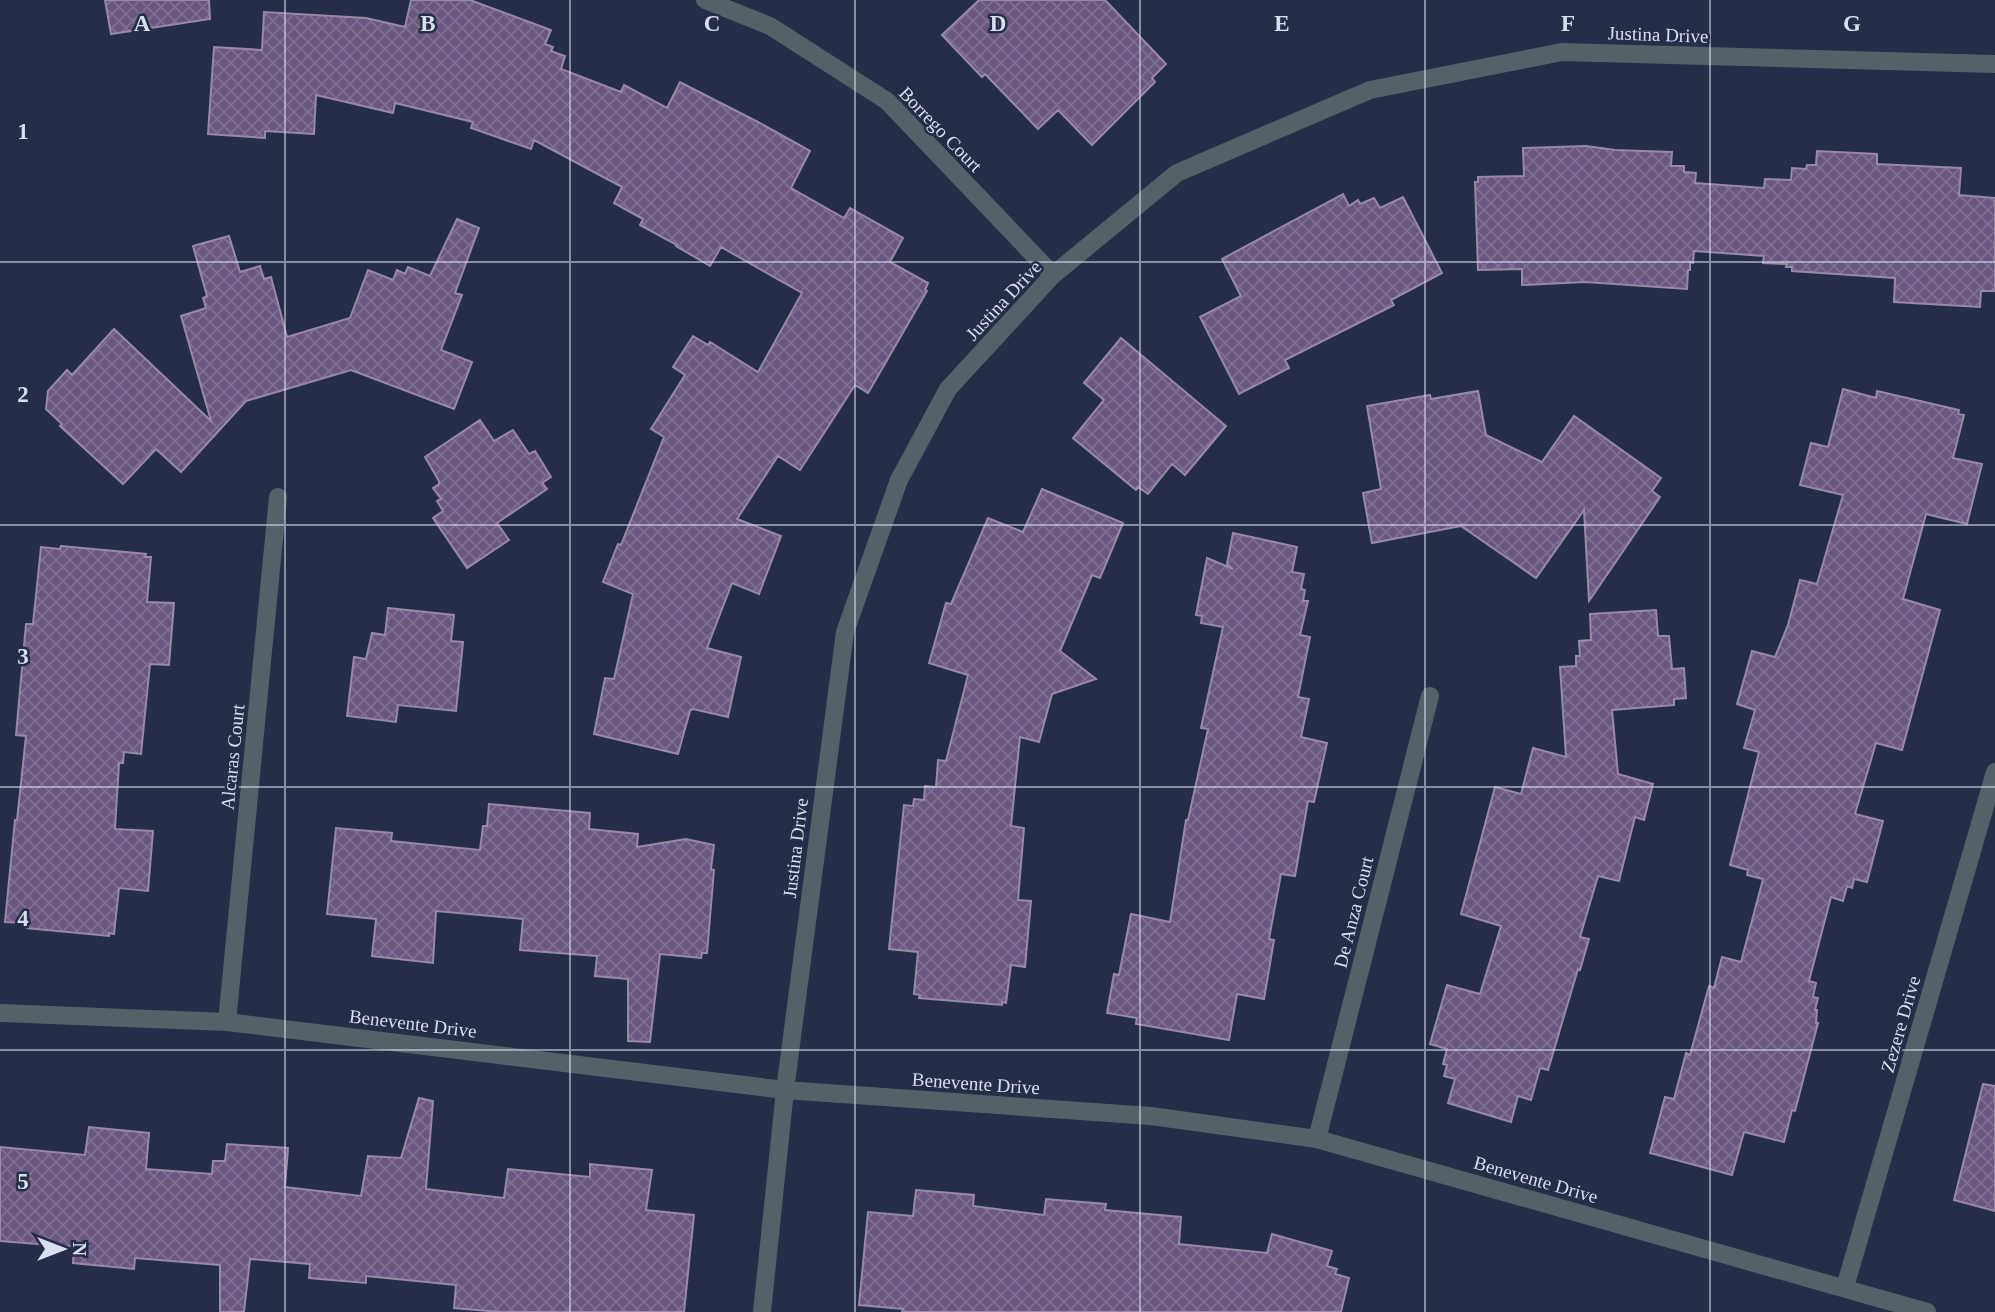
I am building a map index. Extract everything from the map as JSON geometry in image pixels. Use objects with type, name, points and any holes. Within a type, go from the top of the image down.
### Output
[{"type":"street","name":"Borrego Court","points":[[705,0],[770,26],[887,101],[1053,275]]},
{"type":"street","name":"Justina Drive","points":[[762,1312],[785,1090],[845,632],[899,480],[948,389],[1053,275],[1177,173],[1370,90],[1562,52],[1995,64]]},
{"type":"street","name":"Alcaras Court","points":[[227,1022],[278,497]]},
{"type":"street","name":"De Anza Court","points":[[1317,1139],[1430,696]]},
{"type":"street","name":"Zezere Drive","points":[[1845,1287],[1995,772]]},
{"type":"street","name":"Benevente Drive","points":[[0,1013],[227,1022],[785,1090],[1151,1116],[1317,1139],[1927,1312]]},
{"type":"building","points":[[105,0],[209,0],[210,19],[111,34]]},
{"type":"building","points":[[411,0],[470,0],[551,30],[545,44],[553,47],[551,51],[565,56],[561,69],[621,92],[624,85],[667,108],[680,82],[758,122],[810,151],[791,188],[844,218],[850,208],[903,238],[890,262],[928,283],[925,290],[927,291],[868,393],[855,385],[800,470],[778,456],[737,519],[781,536],[759,594],[732,583],[707,648],[741,657],[728,717],[693,709],[690,711],[678,754],[594,734],[605,678],[614,679],[633,594],[603,582],[618,544],[621,545],[664,437],[651,429],[685,375],[673,367],[693,336],[708,345],[710,342],[758,372],[802,293],[721,247],[710,266],[640,225],[643,219],[614,203],[622,187],[534,140],[531,149],[471,128],[473,122],[395,103],[393,113],[316,95],[314,134],[265,131],[265,138],[208,134],[214,47],[262,50],[264,12],[366,18],[405,27]]},
{"type":"building","points":[[979,0],[1105,0],[1166,64],[1152,78],[1155,82],[1092,145],[1058,110],[1038,129],[985,74],[982,77],[942,35]]},
{"type":"building","points":[[1586,146],[1672,152],[1671,166],[1684,166],[1684,172],[1696,173],[1695,183],[1764,188],[1765,179],[1791,180],[1792,168],[1806,169],[1807,165],[1816,165],[1817,151],[1877,154],[1877,164],[1961,168],[1959,195],[1995,198],[1995,291],[1981,291],[1980,307],[1894,302],[1895,278],[1792,271],[1792,267],[1786,267],[1787,264],[1763,263],[1764,256],[1694,251],[1693,263],[1690,262],[1688,270],[1687,289],[1585,282],[1522,285],[1522,269],[1478,270],[1475,182],[1478,182],[1478,177],[1524,176],[1523,148]]},
{"type":"building","points":[[1343,194],[1349,206],[1358,200],[1360,204],[1374,198],[1380,208],[1403,197],[1442,273],[1391,300],[1394,305],[1285,360],[1289,368],[1239,394],[1200,317],[1241,296],[1222,259]]},
{"type":"building","points":[[457,219],[479,228],[455,293],[462,295],[441,350],[472,362],[454,409],[351,370],[246,401],[181,472],[156,449],[123,484],[60,426],[62,424],[46,409],[48,391],[67,370],[72,375],[114,329],[211,421],[181,316],[206,308],[203,298],[207,296],[193,246],[229,236],[240,272],[260,266],[264,279],[271,277],[287,337],[350,318],[368,270],[393,280],[397,270],[405,274],[408,267],[430,276]]},
{"type":"building","points":[[1121,338],[1226,426],[1185,475],[1172,464],[1148,494],[1138,487],[1136,490],[1073,438],[1104,400],[1084,383]]},
{"type":"building","points":[[1843,389],[1876,398],[1877,391],[1959,410],[1958,414],[1964,415],[1953,458],[1982,464],[1967,524],[1926,514],[1903,599],[1940,610],[1902,750],[1876,743],[1855,814],[1883,821],[1867,882],[1854,879],[1852,888],[1847,886],[1843,901],[1831,897],[1809,981],[1816,983],[1813,997],[1818,998],[1815,1010],[1818,1023],[1795,1111],[1792,1110],[1784,1142],[1744,1132],[1732,1175],[1650,1153],[1665,1097],[1674,1099],[1686,1053],[1690,1055],[1709,986],[1714,988],[1722,957],[1741,962],[1763,879],[1747,875],[1748,870],[1730,865],[1759,752],[1744,748],[1755,710],[1737,704],[1752,651],[1775,657],[1788,625],[1800,580],[1817,584],[1843,495],[1800,485],[1811,443],[1828,447]]},
{"type":"building","points":[[1478,391],[1486,435],[1542,462],[1574,416],[1661,478],[1652,491],[1660,497],[1589,601],[1584,510],[1536,578],[1461,526],[1372,543],[1363,493],[1381,489],[1367,406],[1430,395],[1431,399]]},
{"type":"building","points":[[480,420],[494,441],[513,430],[529,454],[535,451],[551,477],[542,483],[547,489],[497,523],[509,540],[467,568],[433,518],[443,511],[437,501],[441,499],[433,488],[439,481],[425,457]]},
{"type":"building","points":[[1042,489],[1123,523],[1100,578],[1092,575],[1060,651],[1096,679],[1052,694],[1039,742],[1020,737],[1011,826],[1024,828],[1018,900],[1031,901],[1025,967],[1011,965],[1006,1003],[1002,1002],[1002,1005],[919,998],[920,995],[914,994],[918,952],[889,949],[904,805],[913,806],[914,799],[924,800],[925,786],[936,787],[938,760],[946,761],[968,675],[929,663],[946,603],[951,604],[988,518],[1023,532]]},
{"type":"building","points":[[1233,533],[1297,547],[1292,572],[1304,574],[1301,589],[1305,590],[1303,601],[1308,601],[1300,635],[1310,637],[1298,697],[1309,699],[1301,737],[1327,743],[1314,802],[1308,801],[1295,876],[1281,874],[1269,939],[1274,940],[1264,999],[1237,994],[1229,1040],[1136,1024],[1137,1018],[1107,1013],[1114,974],[1119,975],[1131,914],[1170,922],[1186,820],[1208,729],[1201,728],[1223,627],[1201,623],[1202,616],[1196,615],[1207,558],[1233,569],[1227,564]]},
{"type":"building","points":[[61,546],[146,554],[145,557],[151,557],[147,602],[174,603],[169,665],[150,664],[141,754],[124,752],[123,763],[119,763],[115,829],[153,831],[148,891],[119,888],[114,934],[109,933],[109,936],[26,928],[26,923],[5,922],[26,736],[16,735],[26,624],[33,624],[41,547],[60,549]]},
{"type":"building","points":[[388,608],[454,615],[451,641],[463,642],[456,711],[398,705],[396,722],[347,716],[354,657],[366,659],[372,633],[385,635]]},
{"type":"building","points":[[1656,610],[1658,636],[1669,636],[1672,669],[1684,668],[1686,698],[1674,699],[1674,705],[1612,710],[1618,774],[1653,784],[1644,820],[1635,817],[1619,881],[1598,876],[1580,937],[1589,939],[1548,1070],[1540,1068],[1531,1100],[1518,1096],[1511,1122],[1448,1103],[1455,1079],[1444,1076],[1447,1065],[1443,1064],[1447,1049],[1430,1044],[1447,985],[1480,994],[1501,926],[1461,914],[1495,787],[1521,794],[1533,748],[1566,757],[1560,667],[1576,666],[1576,656],[1580,656],[1579,641],[1591,640],[1590,614]]},
{"type":"building","points":[[489,804],[590,813],[589,829],[638,834],[637,847],[686,839],[714,845],[707,953],[702,953],[701,958],[660,954],[650,1042],[628,1041],[628,979],[595,976],[597,956],[520,950],[523,919],[436,911],[433,963],[372,956],[376,919],[327,914],[336,828],[392,833],[391,841],[480,850],[483,826],[487,826]]},
{"type":"building","points":[[1983,1084],[1995,1086],[1995,1211],[1954,1200]]},
{"type":"building","points":[[419,1098],[433,1101],[426,1189],[504,1198],[508,1169],[590,1177],[590,1164],[652,1170],[646,1210],[694,1215],[684,1312],[500,1312],[454,1308],[456,1285],[366,1276],[366,1283],[309,1278],[310,1264],[250,1259],[244,1312],[220,1312],[220,1265],[135,1258],[134,1269],[73,1263],[74,1247],[0,1241],[0,1147],[85,1155],[89,1127],[149,1133],[146,1169],[212,1174],[213,1161],[225,1161],[227,1144],[288,1148],[285,1187],[361,1196],[368,1156],[401,1158]]},
{"type":"building","points":[[916,1190],[974,1195],[973,1206],[1044,1215],[1046,1199],[1106,1204],[1105,1210],[1181,1217],[1179,1244],[1267,1253],[1272,1234],[1332,1251],[1327,1266],[1337,1269],[1335,1274],[1349,1278],[1341,1312],[902,1312],[903,1309],[859,1305],[868,1212],[913,1216]]}]
